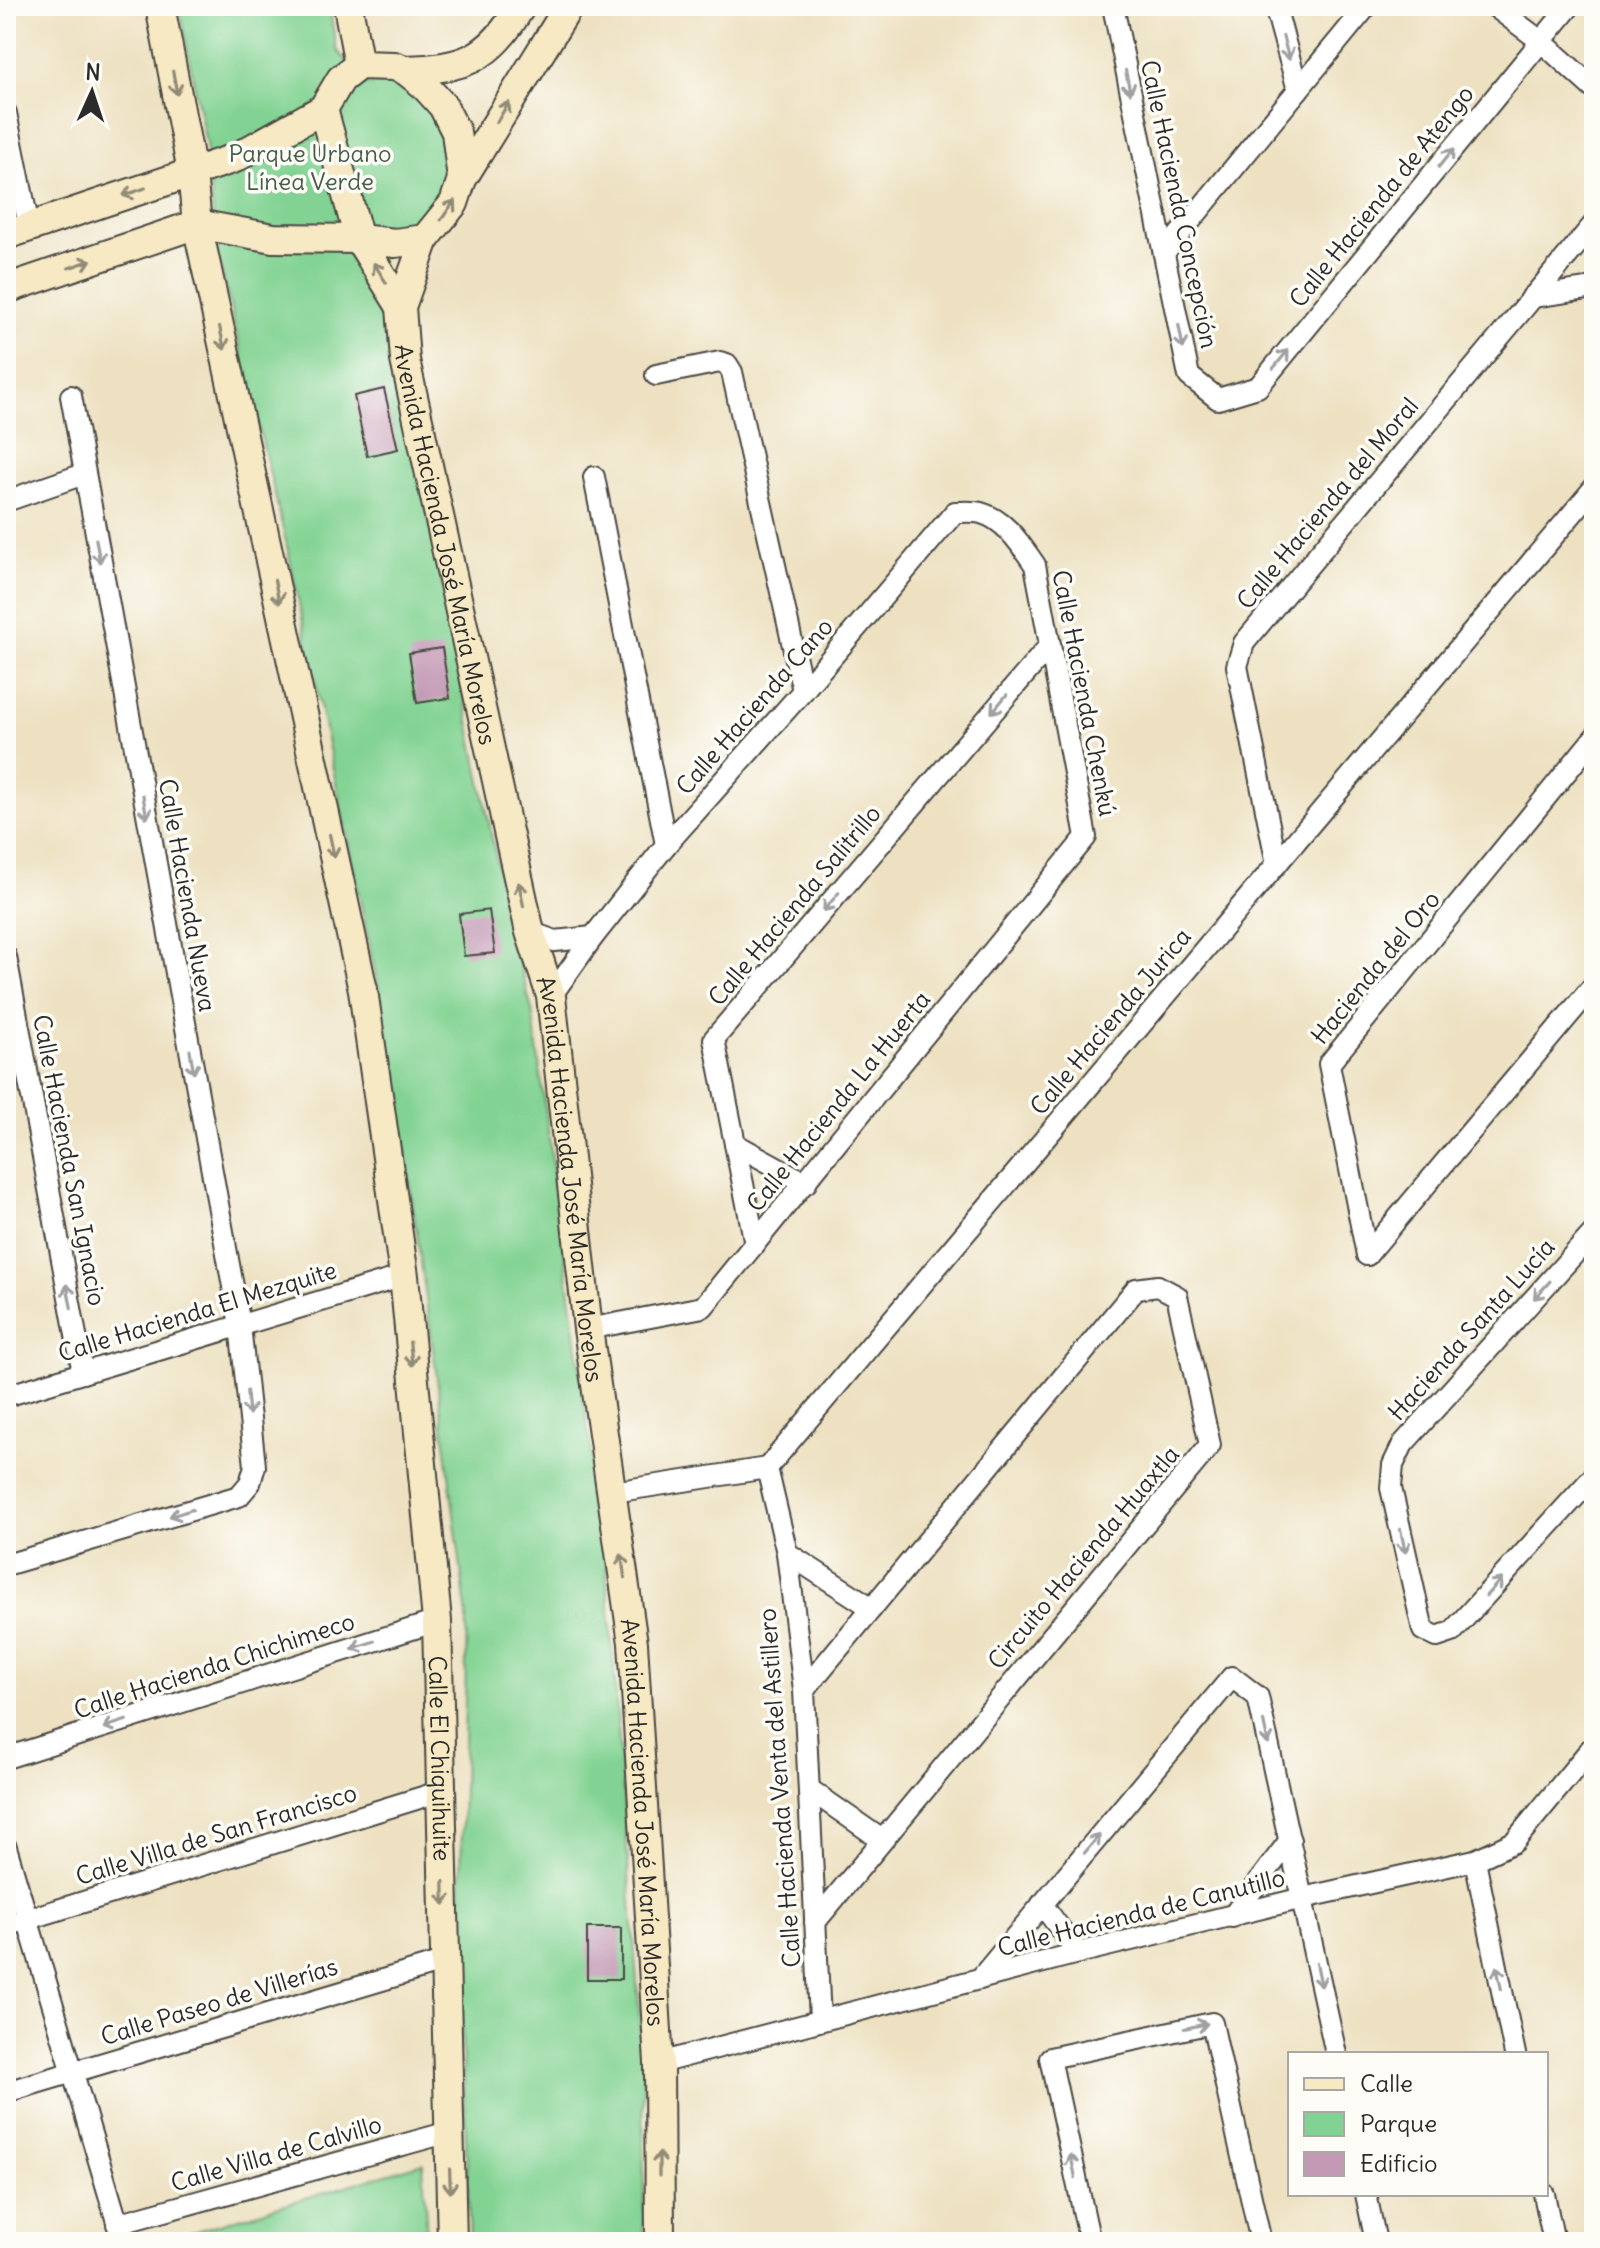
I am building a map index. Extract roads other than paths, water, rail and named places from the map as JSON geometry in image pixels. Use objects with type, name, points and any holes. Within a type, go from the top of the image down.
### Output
[{"type":"main road","points":[[160,6],[192,172],[197,224],[363,990],[404,1276]]},
{"type":"main road","points":[[348,6],[359,65]]},
{"type":"main road","points":[[405,70],[441,69],[476,59],[507,30],[521,6]]},
{"type":"main road","points":[[6,289],[197,224],[273,238],[359,239],[395,243],[425,239],[454,203],[462,179],[569,6]]},
{"type":"main road","points":[[17,231],[235,158],[323,109],[341,79],[359,65],[394,66],[405,70],[443,106],[456,132],[462,179]]},
{"type":"main road","name":"Avenida Hacienda José María Morelos","points":[[323,109],[359,239],[401,307]]},
{"type":"main road","name":"Avenida Hacienda José María Morelos","points":[[425,239],[401,307],[405,360],[530,932],[551,996],[588,1329],[633,1643],[659,2063],[660,2242]]},
{"type":"main road","name":"Calle El Chiquihuite","points":[[404,1276],[437,1621],[452,2242]]},
{"type":"street","name":"Calle Hacienda Concepción","points":[[1113,6],[1189,376],[1218,399]]},
{"type":"street","points":[[1275,6],[1298,90]]},
{"type":"street","points":[[1164,253],[1367,6]]},
{"type":"street","points":[[1494,6],[1542,42],[1594,89]]},
{"type":"street","name":"Calle Hacienda de Atengo","points":[[1218,399],[1258,387],[1570,6]]},
{"type":"street","points":[[6,113],[17,231]]},
{"type":"street","name":"Calle Hacienda del Moral","points":[[1277,864],[1237,666],[1244,643],[1594,224]]},
{"type":"street","points":[[1532,297],[1594,288]]},
{"type":"street","points":[[656,375],[720,362],[727,364],[732,372],[803,691]]},
{"type":"street","name":"Calle Hacienda Nueva","points":[[6,1565],[239,1496],[250,1483],[255,1466],[240,1325],[71,396]]},
{"type":"street","points":[[6,501],[84,474]]},
{"type":"street","points":[[594,477],[666,845]]},
{"type":"street","name":"Calle Hacienda Jurica","points":[[767,1468],[1594,488]]},
{"type":"street","name":"Calle Hacienda Cano","points":[[551,996],[666,845],[803,691],[955,512]]},
{"type":"street","name":"Calle Hacienda Chenkú","points":[[955,512],[980,513],[1004,525],[1035,565],[1086,837]]},
{"type":"street","name":"Calle Hacienda Salitrillo","points":[[755,1244],[714,1039],[1050,645]]},
{"type":"street","name":"Hacienda del Oro","points":[[1594,738],[1329,1064],[1367,1255],[1594,985]]},
{"type":"street","name":"Calle Hacienda La Huerta","points":[[588,1329],[703,1307],[1086,837]]},
{"type":"street","points":[[530,932],[555,941],[593,937]]},
{"type":"street","name":"Calle Hacienda San Ignacio","points":[[6,957],[83,1373]]},
{"type":"street","points":[[735,1144],[806,1183]]},
{"type":"street","name":"Hacienda Santa Lucía","points":[[1594,1232],[1403,1444],[1393,1465],[1391,1488],[1423,1630],[1437,1637],[1452,1632],[1594,1476]]},
{"type":"street","name":"Calle Hacienda El Mezquite","points":[[6,1396],[404,1276]]},
{"type":"street","name":"Circuito Hacienda Huaxtla","points":[[804,1690],[1136,1289],[1158,1286],[1177,1296],[1210,1445],[815,1922]]},
{"type":"street","points":[[613,1492],[767,1468]]},
{"type":"street","name":"Calle Hacienda Venta del Astillero","points":[[767,1468],[787,1553],[804,1690],[820,2020]]},
{"type":"street","points":[[787,1553],[872,1608]]},
{"type":"street","name":"Calle Hacienda Chichimeco","points":[[6,1758],[437,1621]]},
{"type":"street","points":[[980,1979],[1232,1677],[1258,1697],[1336,2052]]},
{"type":"street","name":"Calle Hacienda de Canutillo","points":[[659,2063],[1078,1953],[1475,1860],[1514,1842],[1594,1745]]},
{"type":"street","points":[[809,1789],[882,1840]]},
{"type":"street","name":"Calle Villa de San Francisco","points":[[6,1926],[442,1791]]},
{"type":"street","points":[[1232,1917],[1290,1840]]},
{"type":"street","points":[[6,1847],[120,2233]]},
{"type":"street","points":[[1475,1860],[1515,2052]]},
{"type":"street","points":[[1042,1904],[1078,1953]]},
{"type":"street","name":"Calle Paseo de Villerías","points":[[6,2092],[446,1961]]},
{"type":"street","points":[[1090,2242],[1050,2058],[1212,2023],[1261,2242]]},
{"type":"street","name":"Calle Villa de Calvillo","points":[[120,2233],[449,2132]]},
{"type":"street","points":[[1366,2196],[1376,2242]]},
{"type":"street","points":[[1544,2196],[1554,2242]]},
{"type":"park label","name":"Parque Urbano Línea Verde","points":[[310,167]]}]
